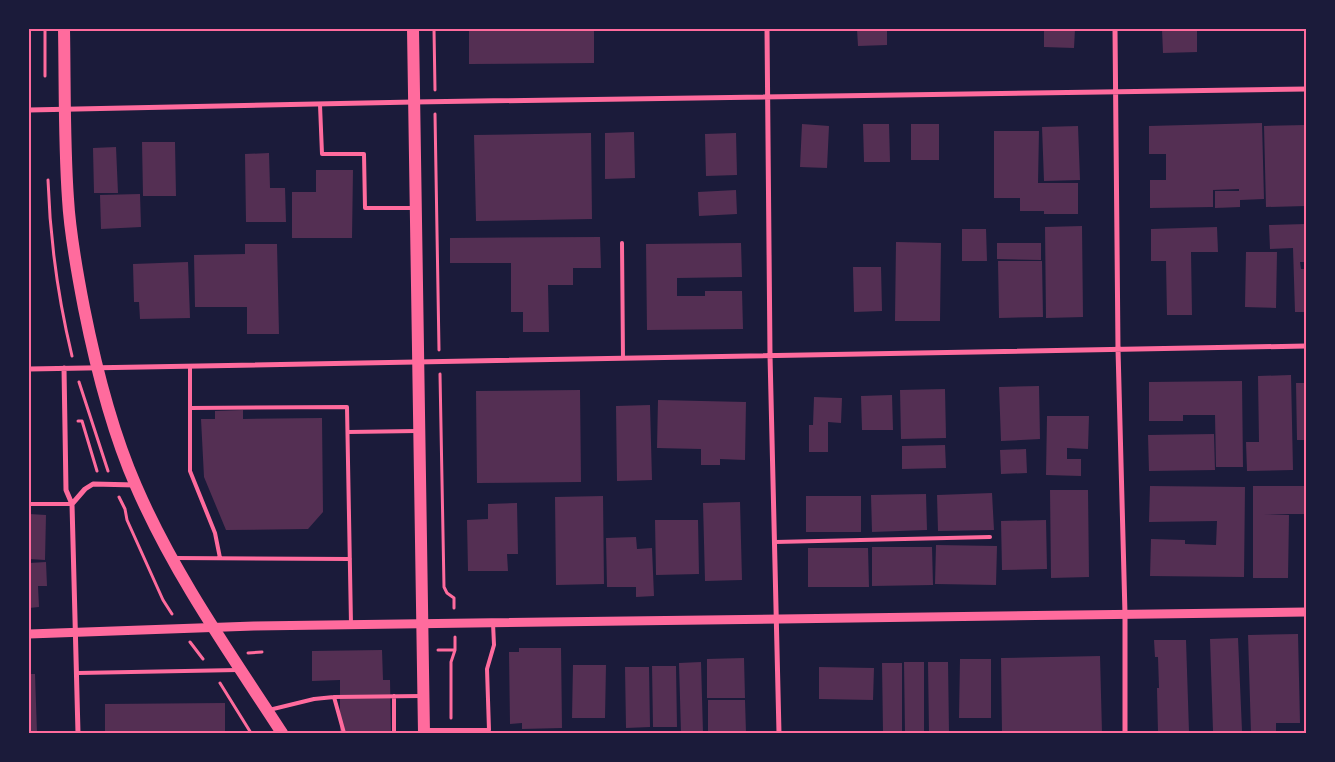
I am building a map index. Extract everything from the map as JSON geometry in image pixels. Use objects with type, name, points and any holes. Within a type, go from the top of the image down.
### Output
[{"type":"main road","points":[[64,29],[68,200],[78,276],[96,367],[109,412],[136,485],[172,558],[212,627],[282,733]]},
{"type":"main road","points":[[413,29],[424,731]]},
{"type":"street","points":[[766,29],[770,355],[779,733]]},
{"type":"street","points":[[1116,29],[1118,349],[1125,614],[1125,733]]},
{"type":"street","points":[[29,110],[414,102],[1306,89]]},
{"type":"street","points":[[29,369],[1306,346]]},
{"type":"street","points":[[64,368],[66,490],[72,504],[78,673],[78,733]]},
{"type":"street","points":[[72,504],[85,489],[93,484],[136,485]]},
{"type":"street","points":[[29,634],[351,624],[1306,612]]},
{"type":"lane","points":[[320,105],[322,154],[364,154],[365,208],[416,208]]},
{"type":"lane","points":[[622,243],[623,358]]},
{"type":"lane","points":[[190,366],[190,471],[215,533],[220,558]]},
{"type":"lane","points":[[190,408],[347,407],[351,624]]},
{"type":"lane","points":[[348,432],[419,431]]},
{"type":"lane","points":[[29,504],[72,504]]},
{"type":"lane","points":[[775,542],[990,536]]},
{"type":"lane","points":[[172,558],[350,558]]},
{"type":"lane","points":[[424,731],[489,730],[487,669],[494,645],[493,623]]},
{"type":"lane","points":[[78,673],[241,670]]},
{"type":"lane","points":[[394,696],[394,733]]},
{"type":"lane","points":[[267,710],[314,699],[334,697],[424,696]]},
{"type":"lane","points":[[334,697],[344,733]]},
{"type":"path","points":[[45,29],[45,78]]},
{"type":"path","points":[[434,29],[435,79]]},
{"type":"path","points":[[436,120],[439,338]]},
{"type":"path","points":[[440,382],[444,587],[447,593],[454,598]]},
{"type":"path","points":[[82,392],[108,471]]},
{"type":"path","points":[[75,421],[82,421],[98,472]]},
{"type":"path","points":[[125,509],[126,520],[163,600]]},
{"type":"path","points":[[194,648],[212,670],[251,733]]},
{"type":"path","points":[[452,730],[450,662],[455,650]]},
{"type":"path","points":[[200,655],[205,655]]},
{"type":"building","points":[[469,29],[594,29],[594,63],[469,64]]},
{"type":"building","points":[[857,29],[887,29],[887,45],[858,46]]},
{"type":"building","points":[[1044,29],[1075,29],[1074,48],[1044,47]]},
{"type":"building","points":[[1162,29],[1197,29],[1197,52],[1163,53]]},
{"type":"building","points":[[1262,123],[1264,199],[1240,200],[1240,207],[1215,208],[1215,191],[1239,191],[1239,189],[1213,190],[1213,207],[1150,208],[1150,180],[1166,180],[1166,154],[1149,154],[1149,126]]},
{"type":"building","points":[[802,124],[829,126],[827,168],[800,167]]},
{"type":"building","points":[[863,124],[889,124],[890,162],[864,162]]},
{"type":"building","points":[[911,124],[939,124],[939,160],[911,160]]},
{"type":"building","points":[[1306,125],[1306,206],[1266,207],[1264,126]]},
{"type":"building","points":[[1078,126],[1080,180],[1044,181],[1042,127]]},
{"type":"building","points":[[994,131],[1039,131],[1038,183],[1078,183],[1078,214],[1044,214],[1044,211],[1020,211],[1020,198],[994,198]]},
{"type":"building","points":[[634,132],[635,178],[605,179],[605,133]]},
{"type":"building","points":[[591,133],[592,219],[476,221],[474,135]]},
{"type":"building","points":[[736,133],[737,175],[706,176],[705,134]]},
{"type":"building","points":[[142,142],[175,142],[176,196],[143,196]]},
{"type":"building","points":[[116,147],[118,193],[94,193],[93,148]]},
{"type":"building","points":[[269,153],[270,188],[285,188],[286,222],[246,222],[245,154]]},
{"type":"building","points":[[316,170],[353,170],[352,238],[292,238],[292,192],[316,192]]},
{"type":"building","points":[[736,190],[737,214],[699,216],[698,192]]},
{"type":"building","points":[[140,194],[141,227],[101,229],[100,195]]},
{"type":"building","points":[[1306,224],[1306,262],[1300,262],[1301,269],[1306,269],[1306,312],[1295,312],[1293,248],[1270,249],[1269,225]]},
{"type":"building","points":[[1082,226],[1083,317],[1046,318],[1045,227]]},
{"type":"building","points":[[1217,227],[1218,252],[1191,252],[1192,315],[1167,315],[1166,261],[1151,261],[1151,229]]},
{"type":"building","points":[[962,229],[986,229],[987,261],[962,261]]},
{"type":"building","points":[[600,237],[601,268],[573,268],[573,285],[548,285],[549,332],[523,332],[523,312],[511,312],[511,263],[450,263],[450,238]]},
{"type":"building","points":[[896,242],[941,243],[940,321],[895,321]]},
{"type":"building","points":[[741,243],[742,277],[677,278],[677,296],[705,296],[705,291],[742,291],[743,329],[647,330],[646,244]]},
{"type":"building","points":[[997,243],[1041,243],[1041,260],[997,259]]},
{"type":"building","points":[[245,244],[277,244],[279,334],[247,334],[247,307],[195,307],[194,255],[245,254]]},
{"type":"building","points":[[1246,252],[1277,252],[1276,308],[1245,307]]},
{"type":"building","points":[[998,261],[1042,261],[1043,317],[999,318]]},
{"type":"building","points":[[188,262],[190,318],[140,319],[139,302],[134,302],[133,264]]},
{"type":"building","points":[[853,267],[881,267],[882,311],[854,312]]},
{"type":"building","points":[[1291,375],[1293,470],[1247,471],[1246,442],[1259,442],[1258,376]]},
{"type":"building","points":[[1242,381],[1243,467],[1216,467],[1215,415],[1183,415],[1183,421],[1149,421],[1149,382]]},
{"type":"building","points":[[1296,383],[1306,383],[1306,440],[1297,440]]},
{"type":"building","points":[[1039,386],[1040,439],[1001,441],[999,387]]},
{"type":"building","points":[[945,389],[946,438],[901,439],[900,390]]},
{"type":"building","points":[[580,390],[581,482],[477,483],[476,391]]},
{"type":"building","points":[[892,395],[893,430],[862,430],[861,396]]},
{"type":"building","points":[[814,397],[842,398],[841,423],[828,422],[828,452],[809,452],[809,425],[813,425]]},
{"type":"building","points":[[658,400],[746,402],[745,460],[720,459],[720,465],[701,465],[701,449],[657,448]]},
{"type":"building","points":[[650,405],[652,480],[617,481],[616,406]]},
{"type":"building","points":[[243,410],[243,419],[322,418],[323,512],[308,529],[226,530],[204,477],[201,419],[215,419],[215,411]]},
{"type":"building","points":[[1047,416],[1089,416],[1088,449],[1067,448],[1067,459],[1081,459],[1081,476],[1046,475]]},
{"type":"building","points":[[1214,434],[1215,470],[1149,471],[1148,435]]},
{"type":"building","points":[[945,445],[946,468],[902,469],[902,446]]},
{"type":"building","points":[[1026,449],[1027,473],[1001,474],[1000,450]]},
{"type":"building","points":[[1150,486],[1245,487],[1244,577],[1150,576],[1151,539],[1185,540],[1185,544],[1216,545],[1217,521],[1149,522]]},
{"type":"building","points":[[1253,486],[1306,486],[1306,559],[1304,514],[1263,514],[1289,515],[1288,578],[1253,578]]},
{"type":"building","points":[[1050,490],[1088,490],[1089,577],[1051,578]]},
{"type":"building","points":[[992,493],[994,530],[938,531],[937,495]]},
{"type":"building","points":[[926,494],[927,530],[872,532],[871,495]]},
{"type":"building","points":[[603,496],[604,584],[556,585],[555,497]]},
{"type":"building","points":[[806,496],[861,496],[861,532],[806,532]]},
{"type":"building","points":[[740,502],[742,580],[705,581],[703,503]]},
{"type":"building","points":[[517,503],[518,554],[507,554],[508,571],[468,571],[467,520],[488,519],[488,504]]},
{"type":"building","points":[[29,514],[46,515],[45,560],[29,559]]},
{"type":"building","points":[[655,520],[698,520],[699,574],[656,575]]},
{"type":"building","points":[[1046,520],[1047,569],[1002,570],[1001,521]]},
{"type":"building","points":[[636,537],[637,549],[652,548],[654,596],[636,597],[636,587],[607,587],[606,538]]},
{"type":"building","points":[[936,545],[997,546],[996,585],[935,584]]},
{"type":"building","points":[[872,547],[932,547],[933,585],[872,586]]},
{"type":"building","points":[[808,548],[868,548],[869,587],[808,587]]},
{"type":"building","points":[[46,562],[47,586],[38,586],[39,607],[29,608],[29,563]]},
{"type":"building","points":[[1298,634],[1300,723],[1276,723],[1276,733],[1251,733],[1248,635]]},
{"type":"building","points":[[1238,638],[1242,731],[1213,731],[1210,639]]},
{"type":"building","points":[[1154,640],[1186,640],[1189,732],[1158,733],[1158,657],[1155,657]]},
{"type":"building","points":[[519,648],[561,648],[562,728],[522,729],[522,723],[510,724],[509,652],[519,652]]},
{"type":"building","points":[[382,650],[383,680],[390,680],[391,733],[340,733],[340,680],[312,681],[312,651]]},
{"type":"building","points":[[1100,656],[1102,733],[1002,733],[1001,658]]},
{"type":"building","points":[[744,658],[745,698],[707,698],[707,659]]},
{"type":"building","points":[[960,659],[991,659],[991,718],[959,718]]},
{"type":"building","points":[[701,662],[703,733],[681,733],[679,663]]},
{"type":"building","points":[[904,662],[924,662],[924,733],[905,733]]},
{"type":"building","points":[[928,662],[948,662],[949,733],[929,733]]},
{"type":"building","points":[[882,663],[902,663],[902,733],[883,733]]},
{"type":"building","points":[[573,665],[606,665],[605,718],[572,718]]},
{"type":"building","points":[[652,666],[676,666],[677,727],[653,727]]},
{"type":"building","points":[[625,667],[649,667],[650,727],[626,728]]},
{"type":"building","points":[[819,667],[874,668],[873,700],[819,699]]},
{"type":"building","points":[[29,674],[35,674],[37,733],[29,733]]},
{"type":"building","points":[[708,700],[745,700],[746,733],[708,733]]},
{"type":"building","points":[[225,703],[225,733],[105,733],[105,704]]}]
